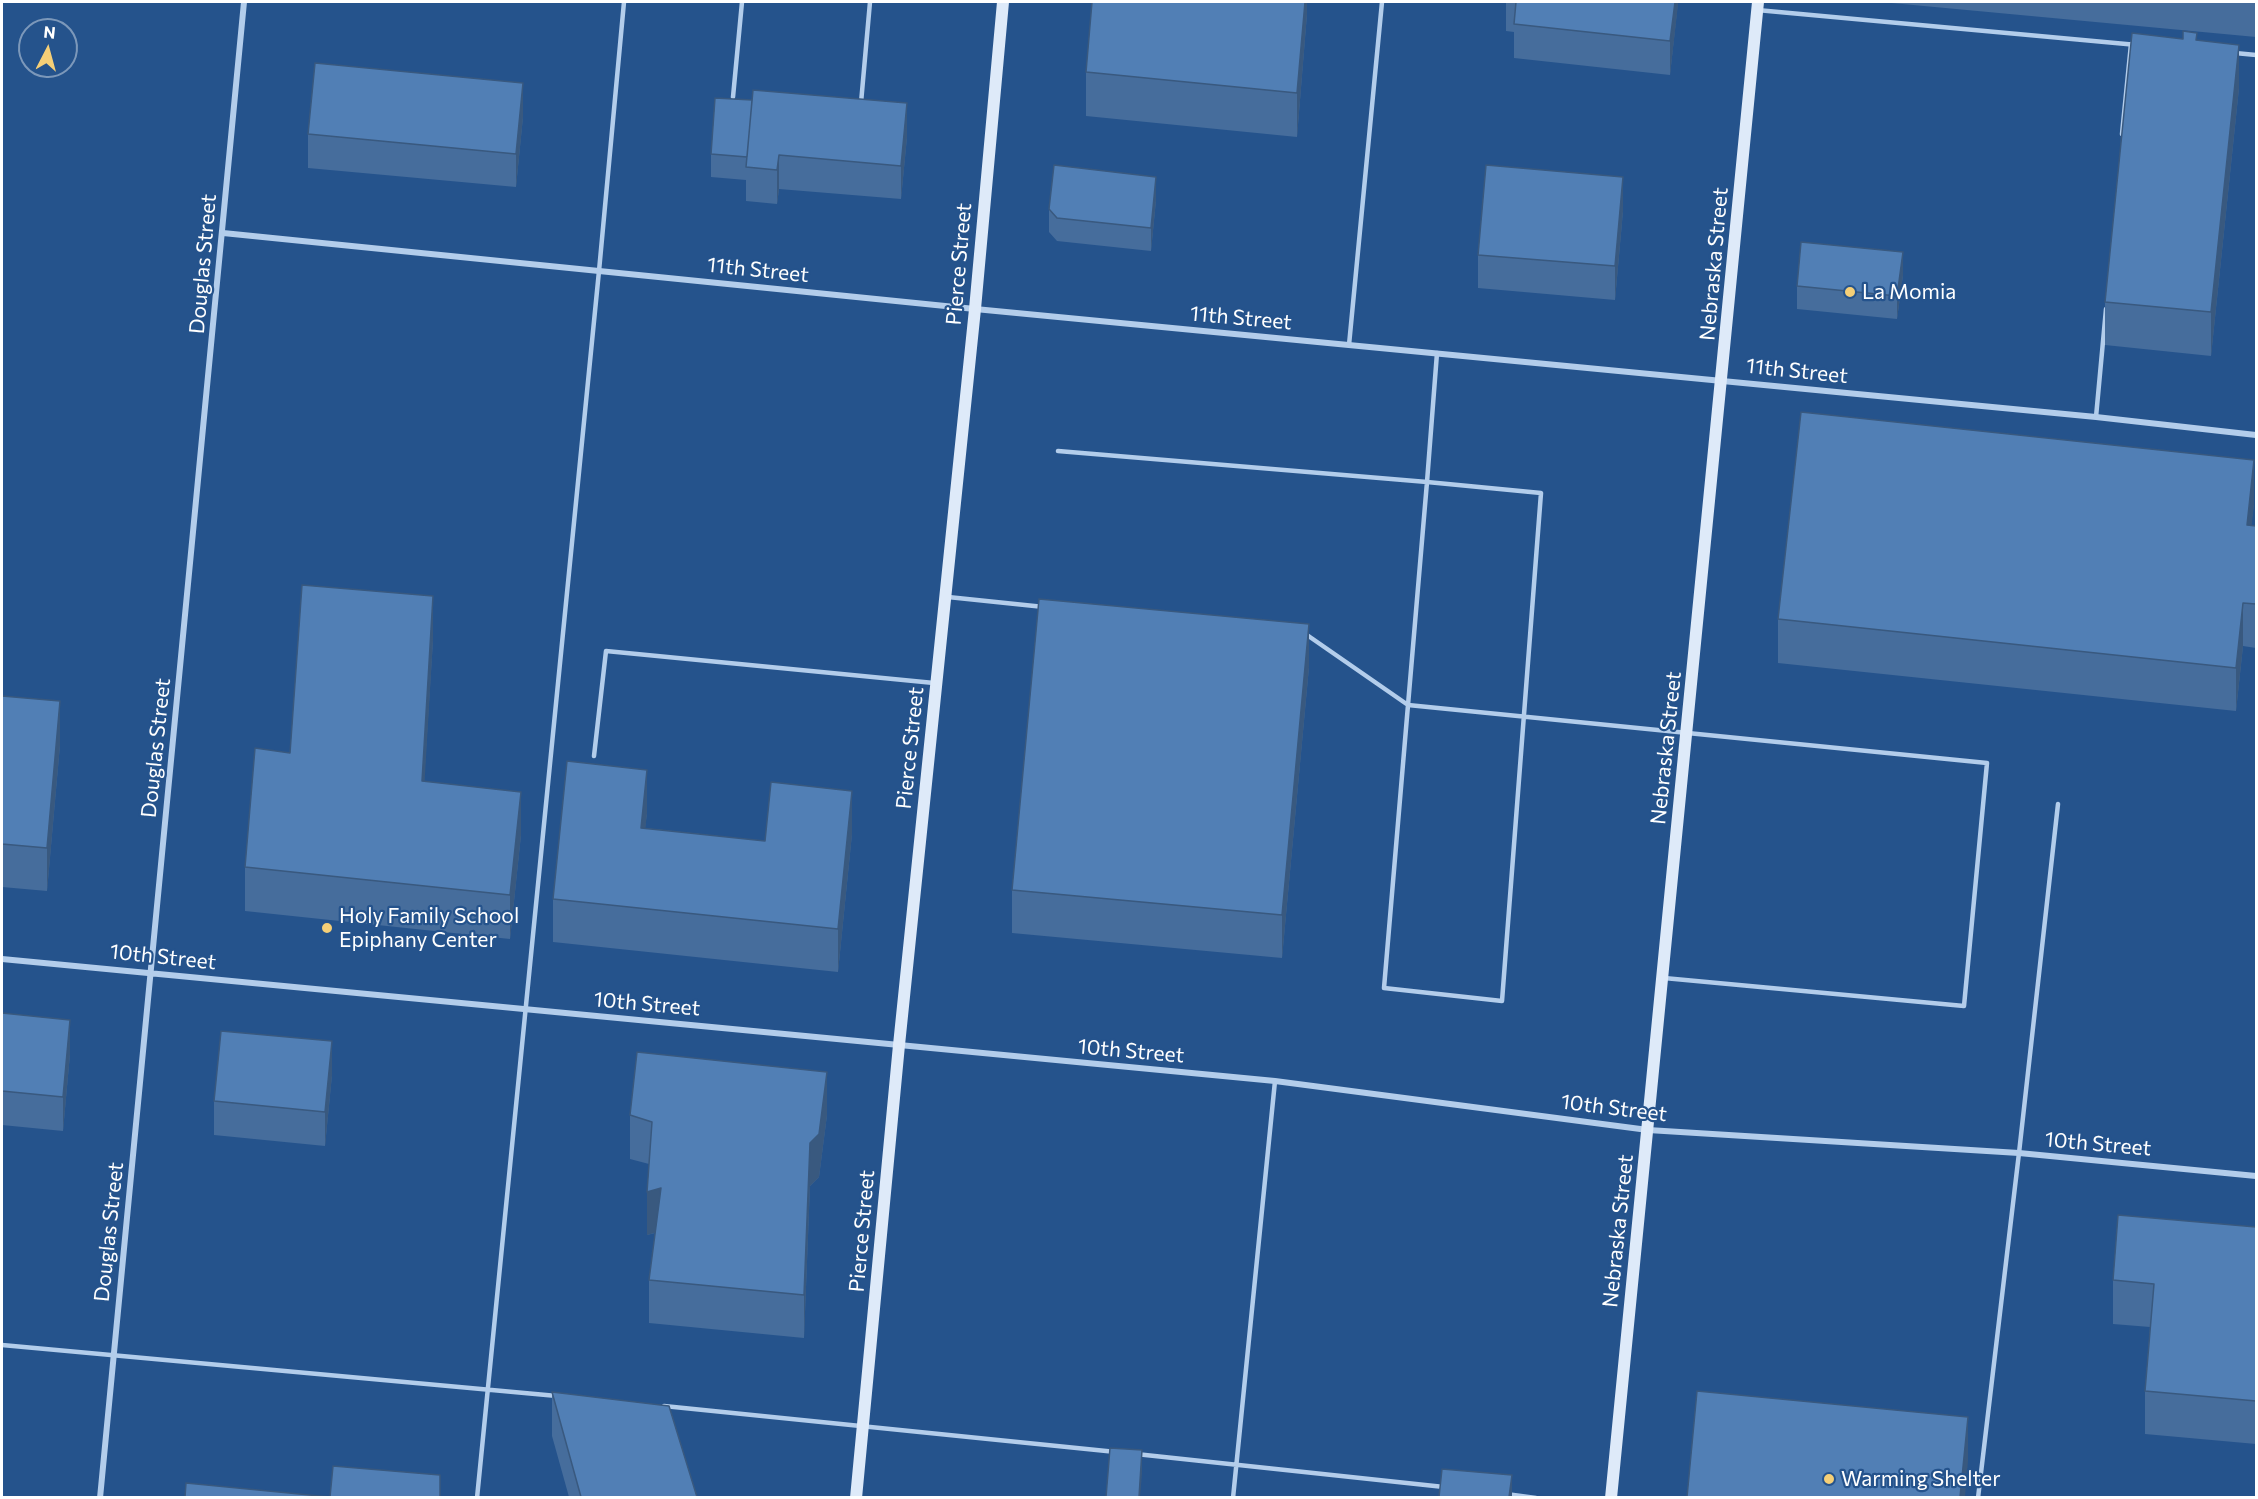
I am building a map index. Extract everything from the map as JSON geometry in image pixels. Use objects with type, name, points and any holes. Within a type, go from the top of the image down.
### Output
[{"type":"main road","name":"Pierce Street","points":[[856,1497],[899,1045],[975,309],[1003,2]]},
{"type":"main road","name":"Nebraska Street","points":[[1611,1497],[1758,6]]},
{"type":"street","name":"Douglas Street","points":[[100,1497],[244,2]]},
{"type":"street","name":"11th Street","points":[[223,233],[975,309],[2096,417],[2256,435]]},
{"type":"street","name":"10th Street","points":[[2,958],[1275,1081],[1648,1130],[2019,1153],[2256,1176]]},
{"type":"lane","points":[[477,1497],[624,2]]},
{"type":"lane","points":[[733,97],[742,2]]},
{"type":"lane","points":[[861,105],[870,2]]},
{"type":"lane","points":[[1349,345],[1383,2]]},
{"type":"lane","points":[[1758,6],[2142,45]]},
{"type":"lane","points":[[2122,137],[2131,44]]},
{"type":"lane","points":[[2234,53],[2256,55]]},
{"type":"lane","points":[[2096,417],[2107,301]]},
{"type":"lane","points":[[1058,451],[1426,482],[1541,493],[1502,1001],[1384,988],[1408,705],[1426,482],[1437,353]]},
{"type":"lane","points":[[945,597],[1050,608]]},
{"type":"lane","points":[[1296,633],[1308,635],[1408,705],[1687,731],[1987,763],[1964,1006],[1663,978]]},
{"type":"lane","points":[[594,756],[606,651],[937,683]]},
{"type":"lane","points":[[1978,1497],[2058,804]]},
{"type":"lane","points":[[1233,1497],[1275,1081]]},
{"type":"lane","points":[[2,1345],[113,1357],[569,1397]]},
{"type":"lane","points":[[663,1406],[1120,1452]]},
{"type":"lane","points":[[1131,1454],[1455,1489]]},
{"type":"lane","points":[[1501,1494],[1536,1497]]},
{"type":"building","points":[[1092,2],[1305,2],[1297,93],[1086,72]]},
{"type":"building","points":[[1516,2],[1675,2],[1670,41],[1514,24]]},
{"type":"building","points":[[2183,31],[2197,33],[2196,40],[2239,45],[2211,312],[2105,302],[2132,33],[2183,39]]},
{"type":"building","points":[[315,63],[523,83],[516,154],[308,134]]},
{"type":"building","points":[[753,90],[907,103],[901,166],[779,155],[777,170],[746,167]]},
{"type":"building","points":[[715,98],[752,100],[747,157],[711,154]]},
{"type":"building","points":[[1054,165],[1156,177],[1151,228],[1057,218],[1049,209]]},
{"type":"building","points":[[1486,165],[1623,177],[1615,266],[1478,255]]},
{"type":"building","points":[[1801,242],[1903,252],[1897,296],[1797,286]]},
{"type":"building","points":[[1801,412],[2254,460],[2247,525],[2256,526],[2256,604],[2243,603],[2236,668],[1778,619]]},
{"type":"building","points":[[302,585],[433,596],[422,781],[521,792],[510,895],[245,867],[255,748],[290,753]]},
{"type":"building","points":[[1039,599],[1309,624],[1282,915],[1012,890]]},
{"type":"building","points":[[2,696],[60,701],[47,848],[2,844]]},
{"type":"building","points":[[567,761],[647,770],[641,828],[765,841],[771,782],[852,791],[838,929],[553,899]]},
{"type":"building","points":[[2,1013],[70,1020],[63,1097],[2,1091]]},
{"type":"building","points":[[221,1031],[332,1041],[325,1112],[214,1101]]},
{"type":"building","points":[[637,1052],[827,1072],[819,1134],[810,1143],[804,1295],[649,1280],[661,1188],[647,1192],[652,1122],[630,1115]]},
{"type":"building","points":[[2118,1215],[2256,1227],[2256,1401],[2145,1391],[2154,1284],[2113,1280]]},
{"type":"building","points":[[1697,1391],[1968,1417],[1960,1497],[1687,1497]]},
{"type":"building","points":[[552,1392],[669,1406],[697,1497],[581,1497]]},
{"type":"building","points":[[1110,1448],[1142,1450],[1139,1497],[1106,1497]]},
{"type":"building","points":[[333,1466],[440,1475],[440,1497],[330,1497]]},
{"type":"building","points":[[1442,1469],[1512,1475],[1509,1497],[1439,1497]]},
{"type":"building","points":[[186,1483],[330,1497],[185,1497]]},
{"type":"place","name":"La Momia","points":[[1850,292]]},
{"type":"place","name":"Holy Family School Epiphany Center","points":[[327,928]]},
{"type":"place","name":"Warming Shelter","points":[[1829,1479]]}]
